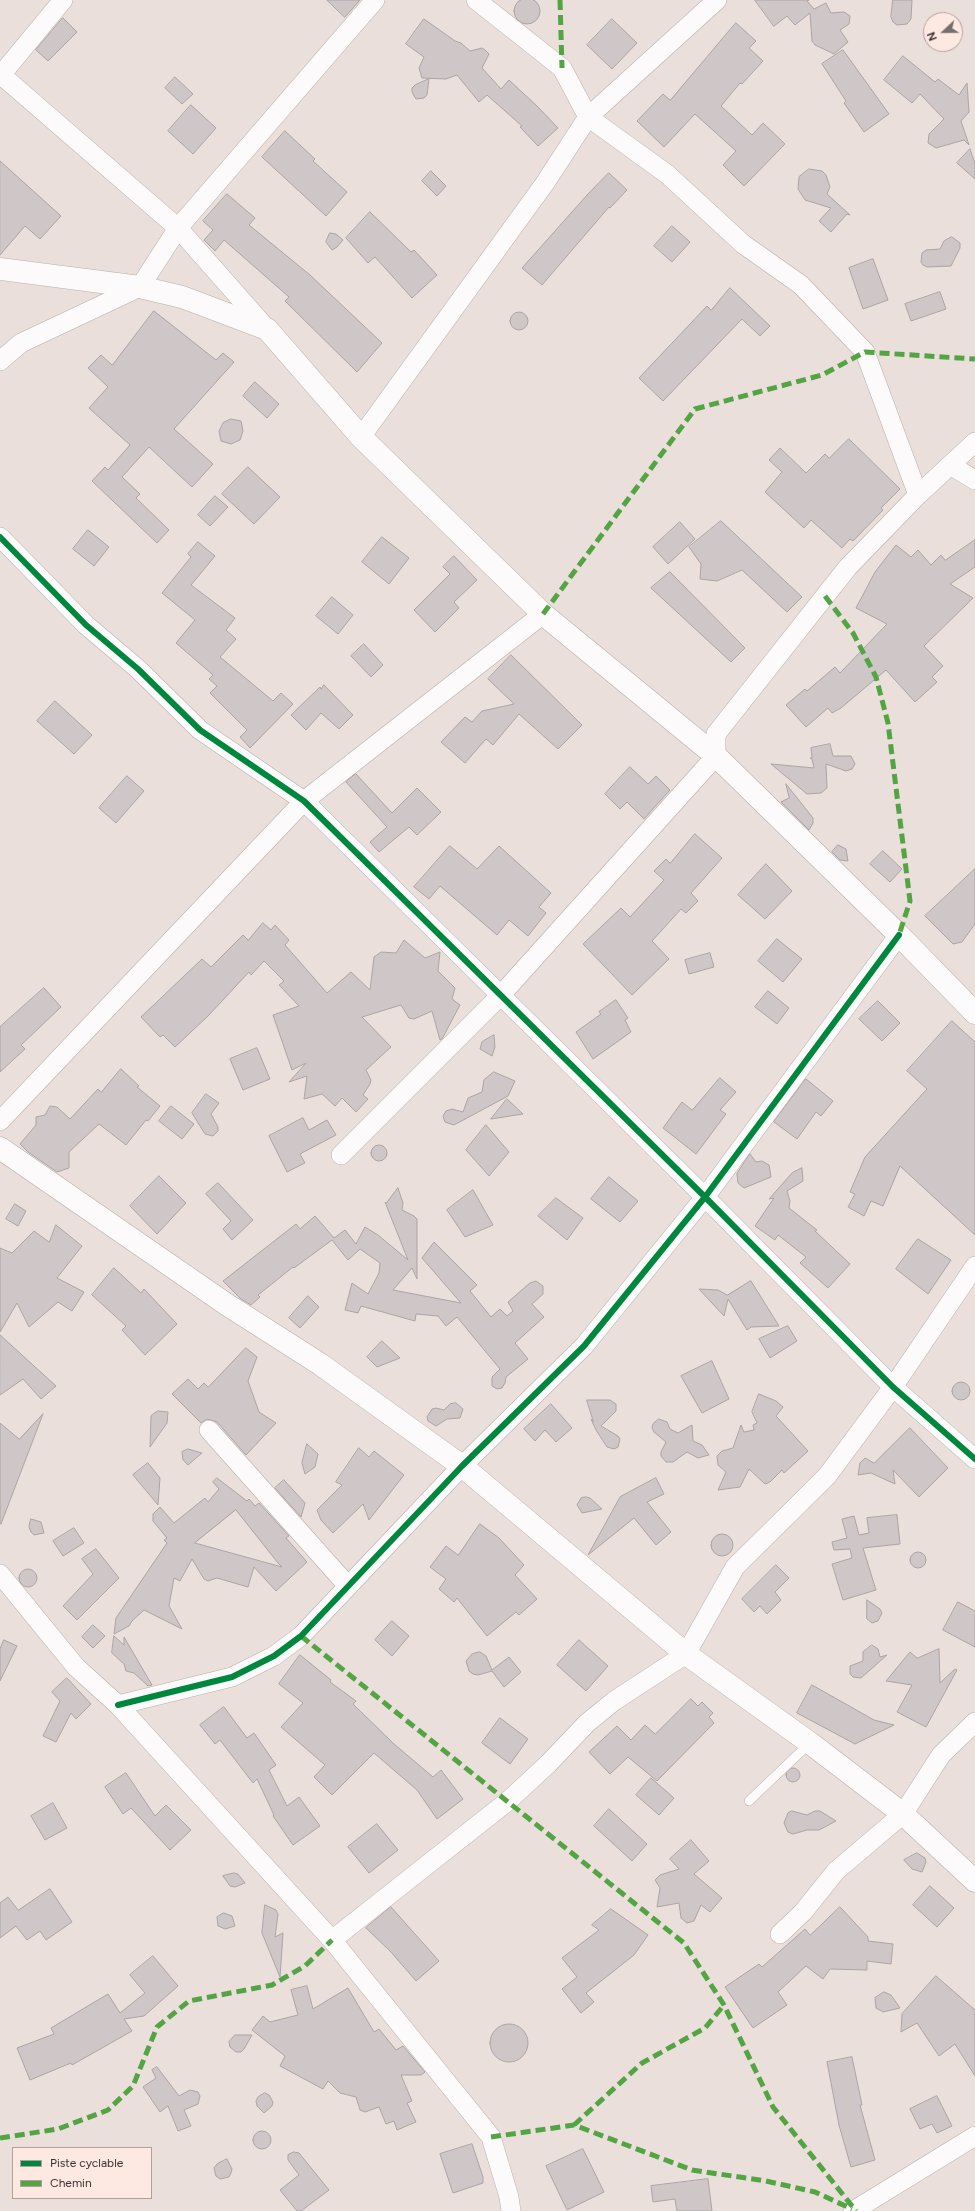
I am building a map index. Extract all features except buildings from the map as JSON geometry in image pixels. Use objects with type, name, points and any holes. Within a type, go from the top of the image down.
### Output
[{"type":"main road","points":[[0,269],[140,286],[182,297],[267,329],[361,437],[543,614],[716,756],[899,935],[975,1013]]},
{"type":"main road","points":[[0,1148],[220,1300],[320,1364],[462,1466],[686,1654],[810,1743],[903,1814],[975,1881]]},
{"type":"street","points":[[63,0],[1,74],[178,228],[267,329]]},
{"type":"street","points":[[0,361],[21,344],[140,286],[178,228],[375,0]]},
{"type":"street","points":[[476,0],[562,68],[588,117],[667,174],[743,244],[801,285],[865,352],[918,495]]},
{"type":"street","points":[[361,437],[545,183],[588,117],[717,0]]},
{"type":"street","points":[[341,1155],[500,996],[716,756],[716,734],[848,567],[918,495],[975,442]]},
{"type":"street","points":[[950,465],[975,480]]},
{"type":"street","points":[[0,537],[86,624],[138,669],[200,730],[304,801],[705,1197],[894,1387],[975,1459]]},
{"type":"street","points":[[0,1121],[304,801],[543,614]]},
{"type":"street","points":[[118,1705],[232,1677],[274,1656],[301,1636],[462,1466],[584,1346],[705,1197],[899,935]]},
{"type":"street","points":[[332,1940],[508,1802],[548,1764],[587,1722],[614,1701],[686,1654],[735,1567],[827,1476],[894,1387],[975,1266]]},
{"type":"street","points":[[209,1430],[348,1586]]},
{"type":"street","points":[[0,1574],[76,1667],[118,1705],[332,1940],[491,2137],[509,2197],[511,2211]]},
{"type":"street","points":[[780,1934],[803,1912],[836,1871],[903,1814],[941,1755],[975,1722]]},
{"type":"street","points":[[853,2211],[975,2136]]},
{"type":"lane","points":[[749,1801],[810,1743]]},
{"type":"marked path","points":[[560,0],[562,68]]},
{"type":"marked path","points":[[543,614],[695,409],[822,375],[865,352],[975,359]]},
{"type":"marked path","points":[[825,596],[853,633],[876,677],[888,723],[910,901],[899,935]]},
{"type":"marked path","points":[[301,1636],[684,1943],[724,2005],[773,2107],[856,2211]]},
{"type":"marked path","points":[[0,2138],[58,2129],[108,2110],[133,2086],[157,2027],[189,2001],[272,1985],[305,1966],[332,1940]]},
{"type":"marked path","points":[[574,2125],[642,2063],[705,2028],[724,2005]]},
{"type":"marked path","points":[[491,2137],[574,2125],[692,2170],[766,2181],[815,2192],[852,2209]]},
{"type":"cycle path","points":[[0,537],[86,625],[138,669],[200,730],[304,801],[705,1197],[893,1387],[975,1459]]},
{"type":"cycle path","points":[[118,1705],[232,1677],[274,1656],[301,1636],[462,1466],[584,1346],[705,1197],[899,935]]}]
